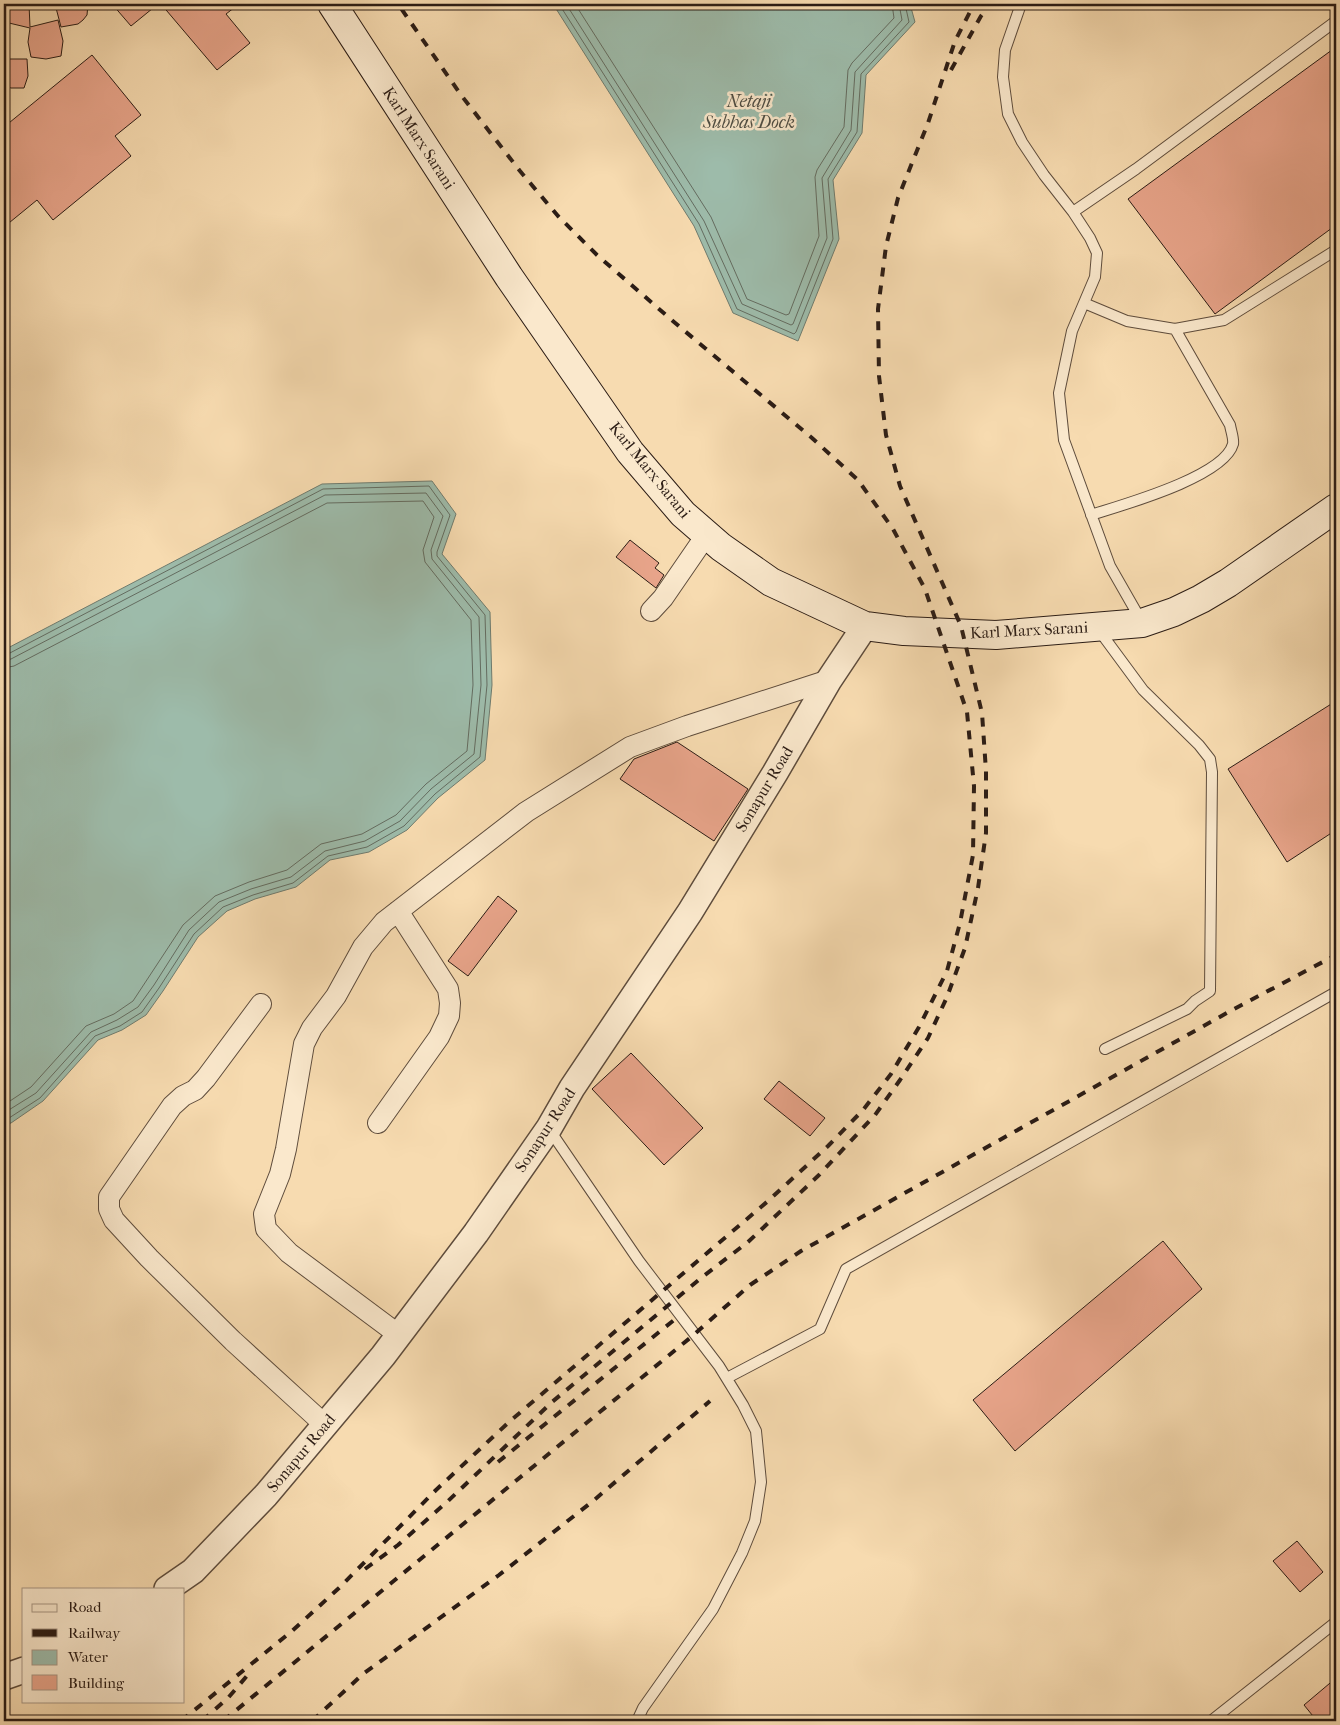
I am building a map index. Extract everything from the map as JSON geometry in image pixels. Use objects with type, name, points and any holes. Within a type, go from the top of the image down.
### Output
[{"type":"main road","name":"Karl Marx Sarani","points":[[332,4],[508,277],[630,452],[683,514],[721,547],[771,582],[865,626],[904,631],[996,635],[1142,623],[1174,612],[1228,583],[1336,508]]},
{"type":"street","points":[[651,611],[663,598],[707,534]]},
{"type":"street","name":"Sonapur Road","points":[[168,1588],[193,1571],[266,1495],[399,1335],[476,1233],[549,1128],[572,1088],[690,912],[829,680],[865,626]]},
{"type":"street","points":[[399,1335],[289,1253],[266,1229],[264,1214],[280,1174],[286,1149],[304,1044],[312,1028],[336,996],[363,947],[384,922],[398,910],[526,812],[630,747],[687,726],[829,680]]},
{"type":"street","points":[[378,1123],[439,1037],[449,1016],[448,989],[398,910]]},
{"type":"street","points":[[261,1004],[206,1078],[195,1090],[183,1096],[172,1106],[109,1197],[109,1209],[114,1220],[149,1258],[233,1341],[325,1425]]},
{"type":"street","points":[[4,1677],[22,1671]]},
{"type":"lane","points":[[1021,4],[1005,50],[1003,77],[1008,114],[1022,142],[1073,212],[1097,253],[1095,277],[1072,331],[1059,393],[1064,440],[1110,566],[1142,623]]},
{"type":"lane","points":[[1073,212],[1136,169],[1336,21]]},
{"type":"lane","points":[[1084,303],[1127,321],[1175,329],[1224,320],[1336,250]]},
{"type":"lane","points":[[1091,515],[1200,475],[1224,460],[1233,444],[1230,425],[1175,329]]},
{"type":"lane","points":[[1096,626],[1143,690],[1199,745],[1210,759],[1212,772],[1210,991],[1195,1001],[1187,1010],[1105,1050]]},
{"type":"lane","points":[[727,1378],[820,1329],[846,1269],[1336,992]]},
{"type":"lane","points":[[549,1128],[639,1260],[719,1366],[744,1405],[756,1431],[762,1482],[755,1521],[742,1553],[713,1609],[643,1708],[637,1721]]},
{"type":"lane","points":[[1211,1721],[1336,1622]]},
{"type":"water","name":"Netaji Subhas Dock","points":[[553,4],[910,4],[915,22],[866,75],[862,133],[833,180],[839,239],[798,341],[733,313],[694,226]]},
{"type":"water","points":[[432,481],[456,514],[442,554],[490,612],[492,685],[485,760],[438,798],[407,830],[369,852],[330,860],[296,887],[255,899],[227,911],[198,937],[146,1015],[122,1030],[98,1040],[43,1101],[11,1123],[4,1125],[4,650],[322,484]]},
{"type":"building","points":[[15,4],[29,4],[30,27],[58,20],[63,41],[61,56],[46,59],[31,57],[28,42],[30,28],[9,23],[8,9]]},
{"type":"building","points":[[55,4],[88,4],[87,15],[78,24],[61,27]]},
{"type":"building","points":[[112,4],[158,4],[131,26]]},
{"type":"building","points":[[161,4],[239,4],[226,14],[250,43],[217,70]]},
{"type":"building","points":[[1336,47],[1336,225],[1215,314],[1128,199]]},
{"type":"building","points":[[92,55],[141,115],[115,136],[131,156],[53,220],[37,200],[4,227],[4,127]]},
{"type":"building","points":[[10,59],[27,59],[28,76],[24,88],[4,86],[4,62]]},
{"type":"building","points":[[630,540],[659,563],[655,568],[664,575],[656,588],[616,557]]},
{"type":"building","points":[[1336,701],[1336,830],[1287,862],[1228,769]]},
{"type":"building","points":[[677,742],[748,789],[714,841],[620,779],[634,759]]},
{"type":"building","points":[[498,896],[517,911],[468,976],[448,961]]},
{"type":"building","points":[[631,1053],[703,1128],[664,1165],[592,1089]]},
{"type":"building","points":[[779,1081],[825,1118],[810,1136],[764,1099]]},
{"type":"building","points":[[1163,1241],[1202,1289],[1015,1451],[973,1400]]},
{"type":"building","points":[[1297,1541],[1323,1572],[1300,1592],[1273,1561]]},
{"type":"building","points":[[1336,1678],[1336,1721],[1317,1721],[1304,1705]]},
{"type":"railway","points":[[181,1721],[292,1631],[339,1588],[436,1490],[509,1422],[768,1201],[828,1146],[863,1110],[891,1074],[919,1027],[947,971],[960,923],[973,855],[974,786],[967,712],[925,589],[893,529],[858,480],[812,438],[597,255],[558,216],[520,171],[461,95],[398,4]]},
{"type":"railway","points":[[365,1569],[398,1545],[447,1502],[552,1402],[701,1278],[748,1242],[819,1175],[875,1115],[928,1038],[947,997],[965,948],[978,888],[986,833],[986,771],[982,713],[961,626],[900,486],[886,435],[879,376],[878,309],[886,246],[898,198],[928,123],[955,41],[974,4]]},
{"type":"railway","points":[[951,70],[981,16],[991,4]]},
{"type":"railway","points":[[223,1721],[690,1338],[750,1285],[801,1251],[1234,1009],[1336,955]]},
{"type":"railway","points":[[498,1462],[679,1316]]},
{"type":"railway","points":[[312,1721],[363,1674],[499,1575],[593,1501],[710,1401]]},
{"type":"railway","points":[[202,1721],[228,1698],[252,1670]]}]
